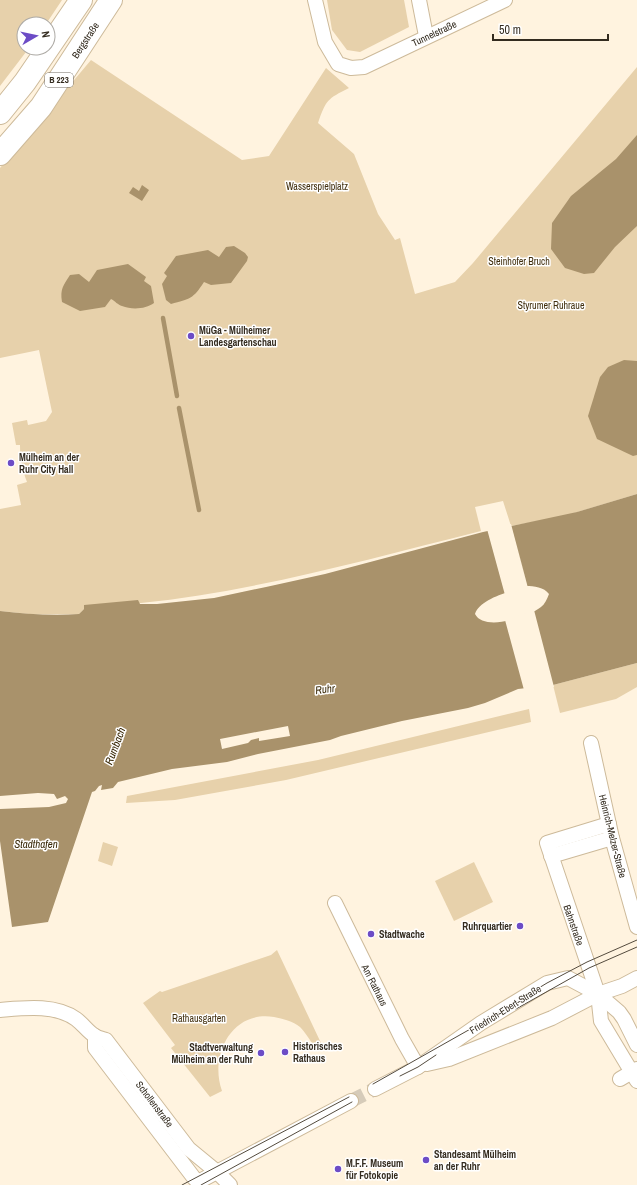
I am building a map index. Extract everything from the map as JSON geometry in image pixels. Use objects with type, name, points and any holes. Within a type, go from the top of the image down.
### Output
[{"type":"main road","name":"B 223","points":[[0,113],[25,82],[81,0]]},
{"type":"main road","name":"Bergstraße","points":[[0,154],[41,107],[111,0]]},
{"type":"street","name":"Tunnelstraße","points":[[315,0],[325,42],[338,64],[351,68],[364,67],[504,0]]},
{"type":"street","points":[[419,0],[426,36]]},
{"type":"street","name":"Heinrich-Melzer-Straße","points":[[591,743],[608,824],[637,927]]},
{"type":"street","points":[[549,849],[608,824]]},
{"type":"street","points":[[549,849],[612,838]]},
{"type":"street","name":"Bahnstraße","points":[[549,849],[598,994],[601,1021],[632,1075]]},
{"type":"street","name":"Am Rathaus","points":[[334,903],[402,1039],[418,1067]]},
{"type":"street","name":"Friedrich-Ebert-Straße","points":[[375,1089],[418,1067],[481,1023],[548,983],[568,978],[598,994]]},
{"type":"street","name":"Friedrich-Ebert-Straße","points":[[418,1067],[449,1059],[546,1021],[598,994],[622,986],[637,978]]},
{"type":"street","points":[[598,994],[619,1012],[637,1045]]},
{"type":"street","name":"Schollenstraße","points":[[0,1010],[34,1008],[55,1010],[66,1013],[76,1019],[95,1036],[106,1040],[189,1148],[230,1185]]},
{"type":"street","name":"Schollenstraße","points":[[95,1036],[95,1048],[194,1178],[198,1182],[217,1172]]},
{"type":"street","points":[[217,1172],[351,1101]]},
{"type":"green space","points":[[0,0],[62,0],[51,16],[16,16],[16,56],[23,56],[0,86]]},
{"type":"green space","points":[[327,0],[404,0],[409,27],[360,52],[347,50],[332,30]]},
{"type":"green space","name":"MüGa - Mülheimer Landesgartenschau","points":[[91,60],[242,160],[269,156],[326,68],[349,88],[328,101],[323,109],[318,123],[354,154],[378,214],[395,240],[400,238],[415,294],[455,282],[473,263],[637,67],[637,494],[561,517],[511,526],[503,501],[475,507],[481,531],[355,563],[227,591],[141,603],[120,605],[84,605],[84,609],[79,614],[30,614],[0,611],[0,509],[21,505],[17,485],[27,482],[20,454],[20,445],[16,445],[12,423],[27,420],[28,425],[46,421],[52,412],[39,350],[0,358],[0,168]]},
{"type":"green space","points":[[637,663],[637,687],[616,699],[560,713],[553,685]]},
{"type":"green space","points":[[529,709],[531,722],[286,780],[175,800],[126,803],[127,796],[318,760]]},
{"type":"green space","points":[[103,842],[118,847],[112,866],[98,861]]},
{"type":"green space","points":[[474,862],[493,902],[454,921],[435,881]]},
{"type":"green space","name":"Rathausgarten","points":[[277,950],[321,1043],[314,1046],[300,1027],[284,1019],[259,1017],[246,1021],[236,1028],[227,1038],[219,1063],[219,1077],[222,1091],[210,1097],[171,1048],[175,1045],[143,1003],[160,991],[162,992],[271,955]]},
{"type":"water","points":[[637,135],[637,226],[615,247],[594,273],[584,274],[565,268],[551,249],[552,223],[571,196],[616,159]]},
{"type":"water","points":[[142,185],[149,190],[142,201],[129,193],[133,187],[139,191]]},
{"type":"water","points":[[234,246],[245,253],[248,257],[247,261],[231,283],[211,285],[204,282],[197,292],[190,298],[171,304],[166,300],[162,284],[167,276],[164,273],[176,256],[208,250],[219,257],[226,247]]},
{"type":"water","points":[[128,264],[146,277],[144,281],[151,286],[154,303],[151,305],[143,308],[130,308],[111,299],[105,307],[80,311],[62,302],[61,294],[70,275],[79,274],[89,282],[97,270]]},
{"type":"water","points":[[624,360],[637,361],[637,455],[633,456],[597,439],[588,416],[600,377],[608,367]]},
{"type":"water","points":[[637,494],[637,663],[553,685],[518,689],[485,703],[468,708],[402,721],[330,740],[258,754],[227,762],[172,769],[118,782],[113,788],[101,790],[102,785],[99,786],[92,792],[48,922],[12,927],[0,841],[0,809],[49,807],[66,803],[68,799],[65,796],[57,799],[54,794],[38,793],[0,796],[0,611],[59,615],[79,614],[84,609],[84,605],[138,600],[140,604],[157,604],[214,598],[325,574],[483,532],[577,512]],"holes":[[[526,586],[542,588],[549,594],[544,604],[535,611],[507,621],[497,622],[487,622],[480,619],[475,614],[478,608],[490,599]]]},
{"type":"pier","points":[[511,524],[528,588],[505,595],[487,529]]},
{"type":"pier","points":[[534,610],[554,687],[524,690],[505,620]]},
{"type":"pier","points":[[288,726],[290,736],[259,741],[259,738],[251,740],[248,743],[222,749],[220,739]]},
{"type":"waterway","points":[[163,318],[177,396]]},
{"type":"waterway","points":[[179,408],[199,510]]},
{"type":"tunnel","points":[[351,1101],[375,1089]]},
{"type":"tram line","points":[[373,1084],[481,1023],[547,983],[587,962],[637,940]]},
{"type":"tram line","points":[[516,1009],[589,968],[637,947]]},
{"type":"tram line","points":[[400,1076],[418,1067],[436,1055]]},
{"type":"tram line","points":[[182,1185],[349,1097]]},
{"type":"tram line","points":[[201,1185],[352,1102]]},
{"type":"place","name":"MüGa - Mülheimer Landesgartenschau","points":[[191,336]]},
{"type":"place","name":"Mülheim an der Ruhr City Hall","points":[[11,463]]},
{"type":"place","name":"Ruhrquartier","points":[[520,926]]},
{"type":"place","name":"Stadtwache","points":[[371,934]]},
{"type":"place","name":"Historisches Rathaus","points":[[285,1052]]},
{"type":"place","name":"Stadtverwaltung Mülheim an der Ruhr","points":[[261,1053]]},
{"type":"place","name":"Standesamt Mülheim an der Ruhr","points":[[426,1160]]},
{"type":"place","name":"M.F.F. Museum für Fotokopie","points":[[338,1169]]},
{"type":"park label","name":"Wasserspielplatz","points":[[317,186]]},
{"type":"park label","name":"Steinhofer Bruch","points":[[519,261]]},
{"type":"park label","name":"Styrumer Ruhraue","points":[[551,305]]},
{"type":"water label","name":"Ruhr","points":[[325,689]]},
{"type":"water label","name":"Rumbach","points":[[115,746]]},
{"type":"water label","name":"Stadthafen","points":[[36,844]]}]
